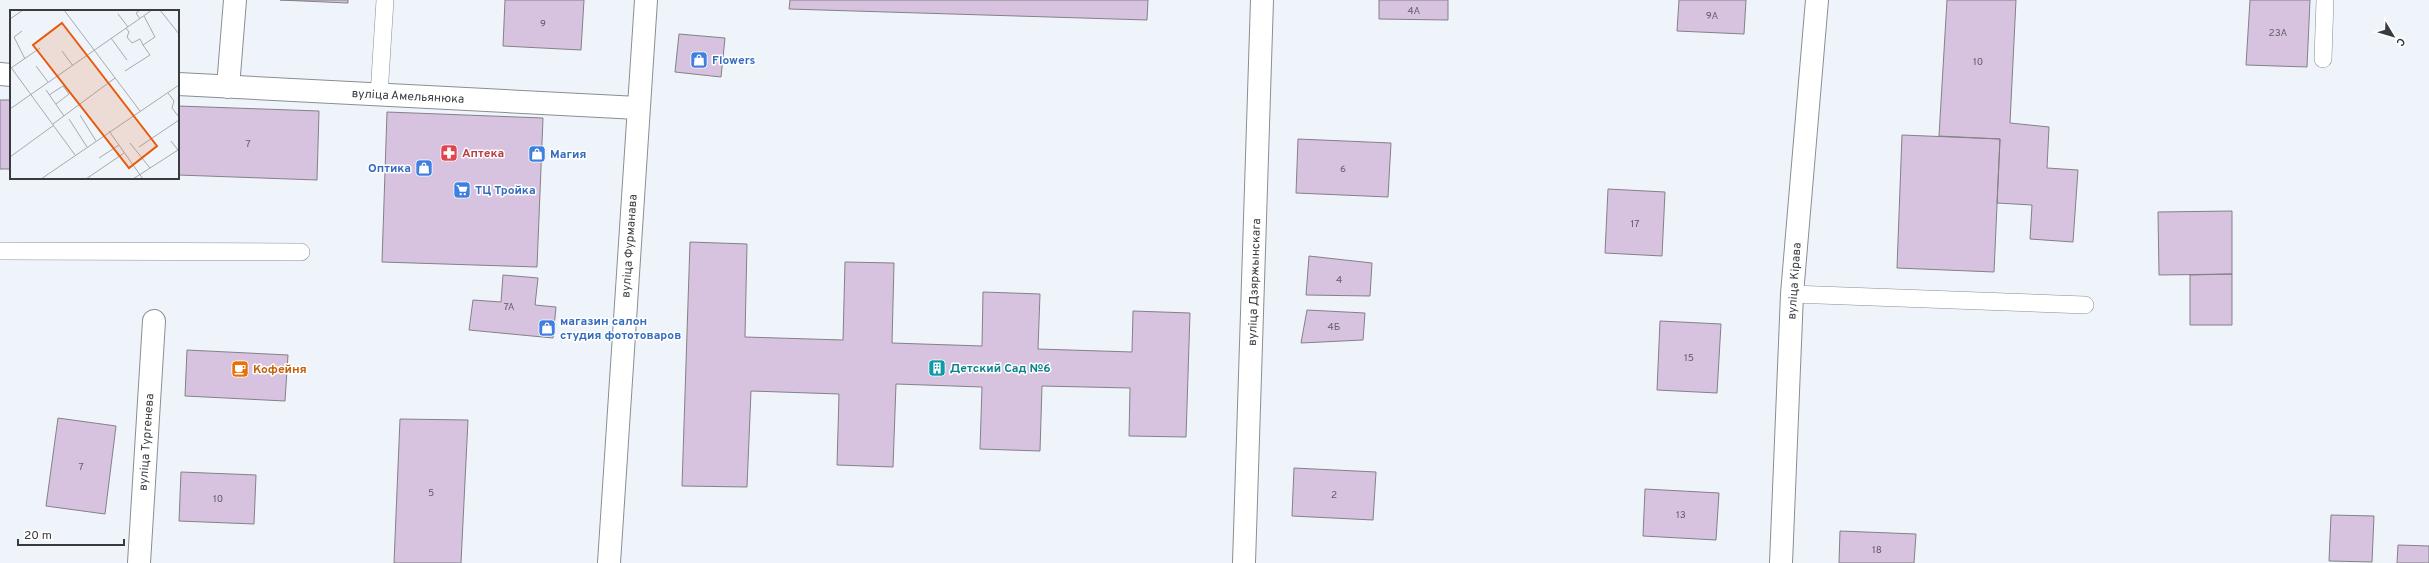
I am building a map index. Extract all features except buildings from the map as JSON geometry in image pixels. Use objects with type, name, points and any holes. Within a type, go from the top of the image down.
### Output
[{"type":"street","points":[[228,87],[235,0]]},
{"type":"street","name":"вуліца Фурманава","points":[[609,563],[646,0]]},
{"type":"street","name":"вуліца Дзяржынскага","points":[[1244,563],[1262,0]]},
{"type":"street","name":"вуліца Кірава","points":[[1781,563],[1792,294],[1817,0]]},
{"type":"street","points":[[0,74],[10,75]]},
{"type":"street","name":"вуліца Амельянюка","points":[[179,84],[638,108]]},
{"type":"street","name":"вуліца Тургенева","points":[[138,563],[154,321]]},
{"type":"lane","points":[[379,95],[386,0]]},
{"type":"lane","points":[[2323,59],[2326,0]]},
{"type":"lane","points":[[0,251],[301,252]]},
{"type":"lane","points":[[1792,294],[2085,306]]},
{"type":"place","name":"Flowers","points":[[699,60]]},
{"type":"place","name":"Аптека","points":[[449,153]]},
{"type":"place","name":"Магия","points":[[537,154]]},
{"type":"place","name":"Оптика","points":[[424,168]]},
{"type":"place","name":"ТЦ Тройка","points":[[462,190]]},
{"type":"place","name":"магазин салон студия фототоваров","points":[[547,328]]},
{"type":"place","name":"Детский Сад №6","points":[[937,368]]},
{"type":"place","name":"Кофейня","points":[[240,369]]}]
